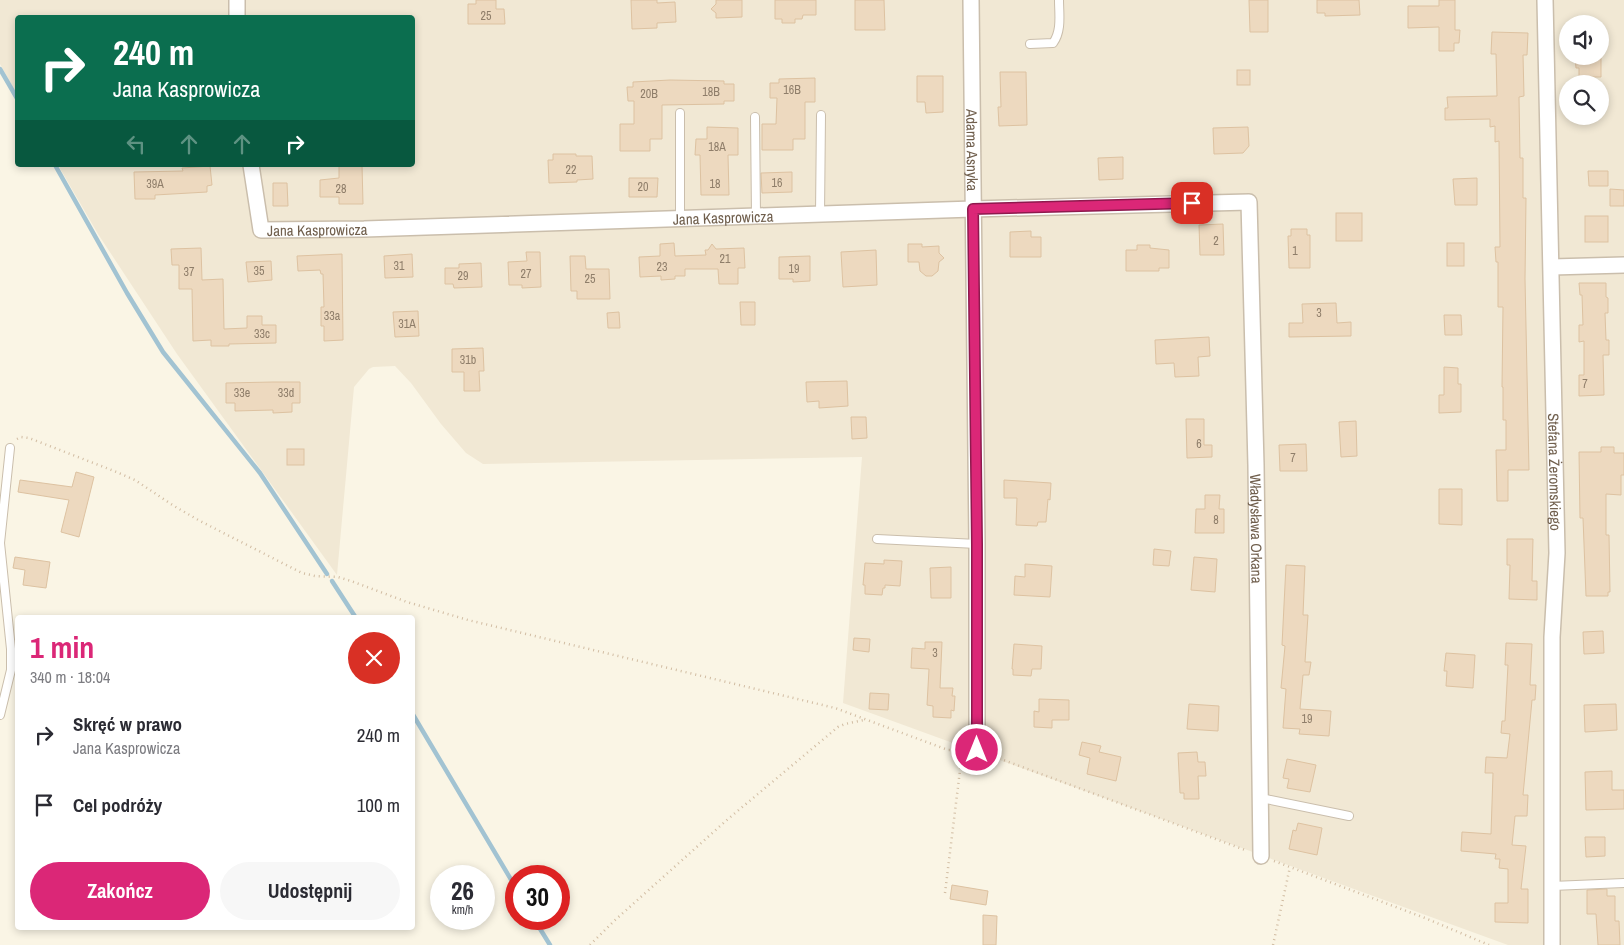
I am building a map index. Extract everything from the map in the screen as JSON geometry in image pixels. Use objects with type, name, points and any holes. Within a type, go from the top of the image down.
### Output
[{"type":"street","points":[[237,0],[237,15]]},
{"type":"street","name":"Adama Asnyka","points":[[970,0],[977,544],[970,750]]},
{"type":"street","name":"Stefana Żeromskiego","points":[[1545,0],[1557,553],[1552,637],[1552,945]]},
{"type":"street","name":"Jana Kasprowicza","points":[[252,167],[261,230],[364,229],[1249,202]]},
{"type":"street","name":"Władysława Orkana","points":[[1249,202],[1256,465],[1261,856]]},
{"type":"street","points":[[1552,266],[1624,265]]},
{"type":"lane","points":[[1030,44],[1052,43],[1057,38],[1059,29],[1059,0]]},
{"type":"lane","points":[[680,113],[680,219]]},
{"type":"lane","points":[[820,214],[821,115]]},
{"type":"lane","points":[[755,117],[756,216]]},
{"type":"lane","points":[[0,715],[11,670],[0,543],[10,448]]},
{"type":"lane","points":[[877,538],[977,544]]},
{"type":"lane","points":[[1261,798],[1349,816]]},
{"type":"lane","points":[[1552,886],[1624,882]]},
{"type":"path","points":[[10,448],[18,438],[30,438],[114,471],[135,480],[174,506],[302,573],[338,577],[407,602],[468,620],[825,705],[948,750],[970,750],[1261,856],[1425,918],[1489,945]]},
{"type":"path","points":[[590,945],[614,921],[728,819],[838,727],[866,720]]},
{"type":"path","points":[[945,893],[970,750]]},
{"type":"path","points":[[1274,945],[1290,867]]},
{"type":"shaded area","points":[[0,0],[1624,0],[1624,945],[1508,945],[843,703],[862,457],[483,464],[466,453],[441,424],[411,383],[395,366],[373,367],[369,369],[354,387],[337,575],[177,354],[98,234],[59,167],[415,167],[415,15],[15,15],[15,90],[0,64]]},
{"type":"building","points":[[476,0],[496,0],[496,9],[504,9],[505,24],[468,24],[468,4],[476,4]]},
{"type":"building","points":[[631,0],[657,0],[657,3],[675,2],[676,22],[657,23],[657,28],[632,29]]},
{"type":"building","points":[[716,0],[742,0],[742,17],[716,18],[716,13],[711,9],[716,4]]},
{"type":"building","points":[[775,0],[816,0],[816,15],[803,15],[802,19],[795,19],[795,23],[782,23],[782,19],[775,19]]},
{"type":"building","points":[[855,0],[884,0],[885,30],[855,30]]},
{"type":"building","points":[[1249,0],[1268,0],[1268,32],[1250,32]]},
{"type":"building","points":[[1317,0],[1359,0],[1360,15],[1325,16],[1325,13],[1317,13]]},
{"type":"building","points":[[1439,0],[1455,0],[1455,30],[1460,30],[1459,43],[1454,43],[1454,51],[1439,51],[1439,27],[1408,28],[1408,6],[1439,6]]},
{"type":"building","points":[[1492,32],[1528,33],[1527,55],[1523,55],[1524,96],[1519,97],[1520,158],[1523,158],[1523,198],[1526,198],[1525,279],[1529,470],[1508,470],[1508,501],[1497,501],[1496,450],[1506,450],[1506,420],[1503,420],[1502,387],[1503,307],[1498,307],[1498,262],[1496,262],[1495,247],[1500,247],[1499,141],[1495,142],[1495,126],[1490,127],[1490,119],[1445,120],[1445,108],[1448,108],[1447,97],[1497,96],[1496,54],[1491,54]]},
{"type":"building","points":[[1576,65],[1601,65],[1601,75],[1579,75],[1579,68],[1576,68]]},
{"type":"building","points":[[1237,70],[1250,70],[1250,85],[1237,85]]},
{"type":"building","points":[[1000,72],[1026,72],[1027,125],[999,126],[998,107],[1001,107]]},
{"type":"building","points":[[917,76],[943,76],[943,112],[926,113],[925,102],[917,102]]},
{"type":"building","points":[[815,78],[815,102],[805,102],[805,139],[793,139],[793,150],[762,150],[762,124],[776,124],[777,98],[770,98],[770,83],[779,83],[779,79]]},
{"type":"building","points":[[670,80],[724,81],[724,84],[734,84],[734,101],[724,101],[724,104],[662,105],[662,139],[650,139],[650,151],[620,151],[620,124],[634,124],[634,101],[628,101],[627,87],[633,87],[633,82]]},
{"type":"building","points":[[707,127],[738,128],[738,155],[728,155],[729,195],[701,195],[700,155],[695,155],[696,139],[707,139]]},
{"type":"building","points":[[1248,127],[1249,146],[1243,153],[1214,154],[1213,128]]},
{"type":"building","points":[[553,154],[592,156],[593,179],[577,180],[577,182],[549,183],[548,160],[553,160]]},
{"type":"building","points":[[1123,157],[1123,179],[1099,180],[1098,158]]},
{"type":"building","points":[[210,167],[212,185],[207,186],[207,192],[155,195],[155,199],[135,199],[134,172],[183,171],[182,168]]},
{"type":"building","points":[[339,167],[362,167],[363,204],[339,204],[339,197],[320,197],[320,180],[339,178]]},
{"type":"building","points":[[1588,171],[1608,171],[1608,186],[1589,186]]},
{"type":"building","points":[[792,172],[792,192],[762,193],[761,173]]},
{"type":"building","points":[[629,178],[658,178],[657,197],[629,197]]},
{"type":"building","points":[[1477,178],[1477,205],[1455,205],[1453,179]]},
{"type":"building","points":[[273,183],[287,183],[288,206],[273,206]]},
{"type":"building","points":[[1610,189],[1624,190],[1624,206],[1610,206]]},
{"type":"building","points":[[1336,213],[1362,213],[1362,241],[1336,241]]},
{"type":"building","points":[[1585,216],[1608,216],[1608,242],[1585,242]]},
{"type":"building","points":[[1223,224],[1224,255],[1200,255],[1199,225]]},
{"type":"building","points":[[1291,229],[1307,229],[1307,235],[1310,235],[1310,268],[1289,268],[1288,236],[1291,236]]},
{"type":"building","points":[[1031,231],[1031,237],[1041,237],[1041,257],[1010,257],[1010,232]]},
{"type":"building","points":[[674,243],[675,256],[706,255],[705,250],[708,250],[712,244],[716,249],[744,248],[745,268],[738,268],[738,284],[719,284],[718,269],[685,269],[685,276],[675,276],[675,279],[661,280],[661,276],[640,277],[639,257],[660,256],[660,244]]},
{"type":"building","points":[[1447,243],[1464,243],[1464,266],[1447,266]]},
{"type":"building","points":[[908,244],[922,244],[922,247],[939,246],[939,253],[944,258],[939,262],[938,271],[932,276],[926,276],[920,271],[919,262],[908,262]]},
{"type":"building","points":[[1137,245],[1150,245],[1150,248],[1169,250],[1169,268],[1159,268],[1159,271],[1126,271],[1126,250],[1137,250]]},
{"type":"building","points":[[201,248],[202,280],[223,279],[224,329],[247,328],[247,316],[262,316],[262,325],[276,325],[276,343],[211,346],[211,340],[193,341],[192,289],[179,289],[179,265],[172,265],[171,249]]},
{"type":"building","points":[[876,250],[877,285],[843,287],[841,252]]},
{"type":"building","points":[[526,252],[540,252],[541,287],[522,288],[522,285],[509,285],[508,262],[527,261]]},
{"type":"building","points":[[342,254],[343,340],[324,341],[324,326],[321,326],[321,307],[324,307],[323,274],[321,274],[320,270],[298,271],[297,256]]},
{"type":"building","points":[[412,254],[413,277],[385,278],[384,256]]},
{"type":"building","points":[[570,256],[585,256],[586,269],[609,269],[610,299],[577,299],[577,291],[571,291]]},
{"type":"building","points":[[810,256],[810,281],[793,282],[793,279],[779,279],[779,257]]},
{"type":"building","points":[[271,261],[272,280],[248,282],[246,262]]},
{"type":"building","points":[[481,263],[482,287],[454,288],[453,284],[445,284],[445,268],[459,268],[459,264]]},
{"type":"building","points":[[1579,283],[1606,283],[1608,313],[1605,313],[1606,340],[1609,340],[1609,355],[1603,355],[1604,395],[1579,396],[1579,375],[1584,375],[1584,341],[1579,342],[1579,325],[1583,325],[1582,295],[1580,295]]},
{"type":"building","points":[[740,302],[755,302],[755,325],[741,325]]},
{"type":"building","points":[[1336,303],[1337,323],[1351,322],[1351,336],[1289,337],[1289,323],[1303,323],[1302,304]]},
{"type":"building","points":[[418,311],[419,336],[395,337],[393,312]]},
{"type":"building","points":[[619,312],[620,328],[608,328],[607,313]]},
{"type":"building","points":[[1444,315],[1461,315],[1462,335],[1445,335]]},
{"type":"building","points":[[1209,337],[1210,356],[1198,357],[1199,376],[1175,377],[1174,363],[1156,364],[1155,340]]},
{"type":"building","points":[[483,348],[484,371],[479,371],[480,391],[464,391],[464,372],[452,372],[452,349]]},
{"type":"building","points":[[1444,367],[1458,368],[1458,384],[1461,384],[1461,412],[1439,413],[1439,395],[1444,395]]},
{"type":"building","points":[[847,381],[848,406],[819,408],[819,401],[807,402],[806,382]]},
{"type":"building","points":[[300,382],[300,403],[292,403],[292,412],[273,413],[273,410],[235,411],[235,403],[226,403],[226,383]]},
{"type":"building","points":[[851,417],[866,417],[867,438],[852,439]]},
{"type":"building","points":[[1186,419],[1204,419],[1204,445],[1212,445],[1212,457],[1187,458]]},
{"type":"building","points":[[1356,421],[1357,456],[1341,457],[1339,422]]},
{"type":"building","points":[[1306,444],[1307,471],[1280,471],[1279,445]]},
{"type":"building","points":[[1601,447],[1614,447],[1614,453],[1624,453],[1624,475],[1621,475],[1621,495],[1606,494],[1606,535],[1609,535],[1610,592],[1608,592],[1608,596],[1586,596],[1583,518],[1580,518],[1579,452],[1601,452]]},
{"type":"building","points":[[287,449],[304,449],[304,465],[287,465]]},
{"type":"building","points":[[76,472],[94,477],[79,537],[61,532],[69,500],[18,492],[20,480],[72,487]]},
{"type":"building","points":[[1004,480],[1051,483],[1046,522],[1038,522],[1037,526],[1016,525],[1017,498],[1004,498]]},
{"type":"building","points":[[1439,489],[1462,489],[1462,525],[1439,524]]},
{"type":"building","points":[[1205,495],[1220,495],[1219,509],[1224,509],[1224,533],[1195,533],[1196,509],[1205,509]]},
{"type":"building","points":[[1507,539],[1533,539],[1532,581],[1537,581],[1537,600],[1509,599],[1510,565],[1507,565]]},
{"type":"building","points":[[1154,549],[1171,551],[1169,566],[1153,565]]},
{"type":"building","points":[[15,557],[50,562],[46,588],[23,585],[25,570],[13,568]]},
{"type":"building","points":[[1194,557],[1217,559],[1215,592],[1191,590]]},
{"type":"building","points":[[884,560],[902,561],[900,586],[885,585],[882,595],[865,594],[865,585],[863,585],[865,563],[884,564]]},
{"type":"building","points":[[1025,564],[1052,566],[1050,597],[1014,595],[1015,576],[1025,577]]},
{"type":"building","points":[[1286,565],[1305,566],[1303,615],[1308,615],[1305,662],[1311,662],[1309,675],[1303,675],[1300,709],[1331,711],[1329,736],[1299,734],[1300,729],[1283,728],[1286,689],[1281,688],[1285,646],[1282,645]]},
{"type":"building","points":[[951,567],[951,598],[931,598],[930,568]]},
{"type":"building","points":[[1603,631],[1604,653],[1584,654],[1583,632]]},
{"type":"building","points":[[854,638],[870,639],[869,652],[853,650]]},
{"type":"building","points":[[925,642],[942,642],[940,688],[953,688],[952,696],[955,696],[954,711],[951,710],[951,718],[933,717],[933,706],[927,705],[929,669],[911,668],[912,648],[925,649]]},
{"type":"building","points":[[1506,643],[1532,644],[1530,685],[1536,685],[1535,700],[1532,700],[1523,795],[1528,795],[1527,816],[1515,816],[1512,845],[1526,846],[1521,889],[1528,889],[1528,923],[1495,922],[1495,903],[1508,903],[1508,869],[1499,868],[1500,859],[1495,859],[1496,854],[1461,851],[1462,832],[1491,834],[1493,773],[1485,773],[1486,757],[1507,758],[1510,734],[1501,733],[1502,721],[1505,721],[1508,665],[1505,665]]},
{"type":"building","points":[[1014,644],[1042,646],[1041,669],[1032,669],[1031,676],[1013,675]]},
{"type":"building","points":[[1446,653],[1475,655],[1473,688],[1446,686],[1447,671],[1444,671]]},
{"type":"building","points":[[870,693],[889,694],[888,710],[869,709]]},
{"type":"building","points":[[1039,699],[1069,700],[1069,720],[1052,720],[1052,728],[1034,727],[1034,711],[1039,712]]},
{"type":"building","points":[[1189,704],[1219,706],[1218,731],[1187,729]]},
{"type":"building","points":[[1616,704],[1617,730],[1585,732],[1584,705]]},
{"type":"building","points":[[1082,742],[1101,746],[1099,752],[1121,757],[1116,781],[1087,774],[1090,758],[1079,755]]},
{"type":"building","points":[[1197,752],[1198,762],[1205,762],[1206,776],[1198,776],[1199,799],[1184,799],[1184,793],[1180,793],[1178,753]]},
{"type":"building","points":[[1287,759],[1316,765],[1310,792],[1287,788],[1289,779],[1283,778]]},
{"type":"building","points":[[1612,771],[1612,790],[1624,790],[1624,809],[1586,810],[1585,772]]},
{"type":"building","points":[[1298,823],[1322,828],[1317,855],[1289,849],[1293,830],[1296,831]]},
{"type":"building","points":[[1585,837],[1605,837],[1605,856],[1586,857]]},
{"type":"building","points":[[952,885],[988,891],[986,905],[950,899]]},
{"type":"building","points":[[1607,889],[1607,896],[1615,896],[1615,921],[1619,921],[1620,945],[1598,945],[1596,914],[1587,914],[1587,890]]},
{"type":"building","points":[[983,915],[997,916],[996,945],[983,945]]},
{"type":"waterway","points":[[0,69],[15,95]]},
{"type":"waterway","points":[[56,167],[127,293],[163,352],[260,473],[327,574]]},
{"type":"waterway","points":[[332,581],[354,615]]},
{"type":"waterway","points":[[415,718],[505,869]]},
{"type":"waterway","points":[[541,930],[550,945]]},
{"type":"route","points":[[977,750],[977,544],[973,209],[1192,203]]}]
